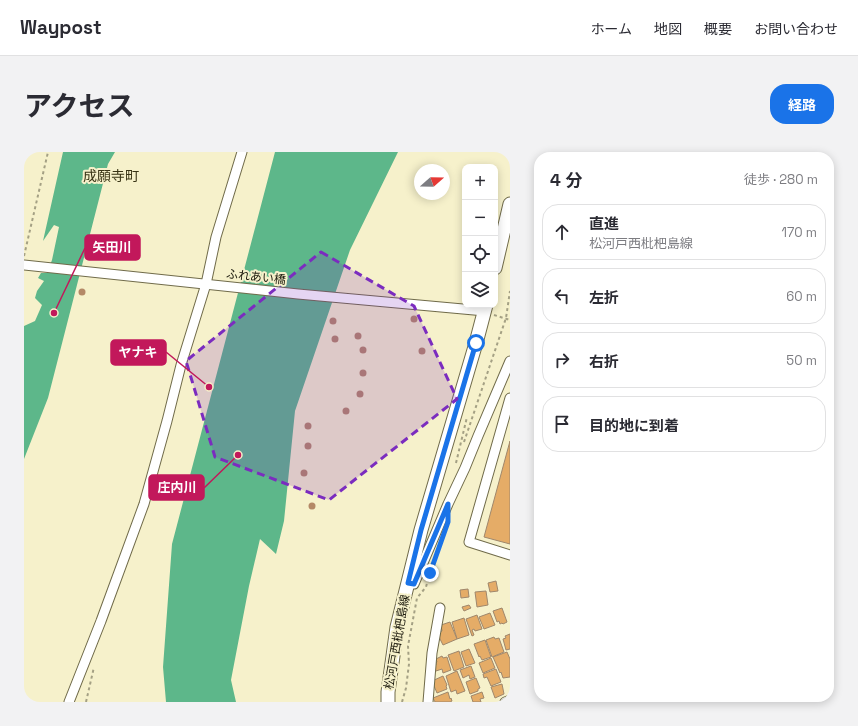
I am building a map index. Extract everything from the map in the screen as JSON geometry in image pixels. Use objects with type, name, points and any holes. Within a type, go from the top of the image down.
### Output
[{"type":"main road","points":[[498,255],[510,204]]},
{"type":"main road","name":"松河戸西枇杷島線","points":[[388,702],[397,627],[421,530],[487,310]]},
{"type":"street","points":[[69,702],[101,621],[144,504],[181,365],[206,284],[216,237],[242,152]]},
{"type":"street","name":"ふれあい橋","points":[[24,265],[298,294],[487,310]]},
{"type":"street","points":[[408,583],[414,584],[510,361]]},
{"type":"street","points":[[510,398],[469,542],[510,555]]},
{"type":"street","points":[[428,702],[432,653],[440,608]]},
{"type":"street","points":[[505,702],[510,700]]},
{"type":"path","points":[[24,256],[48,152]]},
{"type":"path","points":[[455,470],[506,318],[510,291]]},
{"type":"path","points":[[487,310],[510,320]]},
{"type":"path","points":[[402,702],[406,688],[409,664],[408,646],[417,598],[426,587],[432,567]]},
{"type":"highlighted area","points":[[321,252],[414,306],[457,399],[329,500],[215,457],[186,361]]},
{"type":"shaded area","points":[[63,152],[115,152],[108,164],[48,398],[24,459],[24,326],[35,321],[42,305],[35,298],[37,291],[44,281],[38,278],[41,273],[47,273],[52,260],[59,227],[54,225],[43,241]]},
{"type":"shaded area","points":[[275,152],[398,152],[350,250],[295,411],[284,521],[276,554],[260,539],[249,586],[231,680],[236,702],[166,702],[163,667],[172,544]]},
{"type":"building","points":[[510,441],[510,544],[484,537]]},
{"type":"building","points":[[496,581],[498,591],[490,592],[488,583]]},
{"type":"building","points":[[468,589],[469,597],[461,598],[460,590]]},
{"type":"building","points":[[486,591],[488,605],[477,607],[475,592]]},
{"type":"building","points":[[469,605],[471,608],[464,611],[462,607]]},
{"type":"building","points":[[502,608],[507,622],[500,624],[499,621],[497,622],[493,611]]},
{"type":"building","points":[[490,613],[495,625],[484,629],[479,617]]},
{"type":"building","points":[[477,615],[482,629],[475,631],[474,629],[472,630],[474,635],[472,636],[466,619]]},
{"type":"building","points":[[464,618],[469,635],[457,639],[452,622]]},
{"type":"building","points":[[450,622],[457,639],[443,645],[437,633],[442,631],[441,625]]},
{"type":"building","points":[[510,634],[510,649],[506,650],[503,639],[506,638],[505,636]]},
{"type":"building","points":[[494,637],[495,639],[499,638],[504,652],[492,657],[486,640]]},
{"type":"building","points":[[485,640],[491,657],[482,660],[480,656],[479,657],[474,644]]},
{"type":"building","points":[[469,649],[475,663],[466,666],[461,652]]},
{"type":"building","points":[[459,651],[464,667],[454,671],[448,655]]},
{"type":"building","points":[[507,652],[510,659],[510,677],[503,678],[493,657]]},
{"type":"building","points":[[442,656],[443,658],[447,657],[451,670],[443,673],[442,669],[436,671],[434,666],[437,662],[436,659]]},
{"type":"building","points":[[491,658],[495,668],[483,673],[479,663]]},
{"type":"building","points":[[471,666],[475,677],[470,679],[469,675],[463,678],[460,670]]},
{"type":"building","points":[[496,669],[501,682],[491,686],[487,677],[484,678],[483,674]]},
{"type":"building","points":[[457,671],[465,691],[457,694],[456,690],[451,692],[446,676]]},
{"type":"building","points":[[443,676],[447,689],[437,693],[432,681]]},
{"type":"building","points":[[476,678],[480,688],[478,691],[470,694],[466,682]]},
{"type":"building","points":[[502,684],[504,694],[495,698],[491,687]]},
{"type":"building","points":[[448,692],[452,701],[435,702],[433,698]]},
{"type":"building","points":[[482,692],[484,698],[480,699],[481,702],[473,702],[471,696]]},
{"type":"place","name":"矢田川","points":[[54,313]]},
{"type":"place","name":"ヤナキ","points":[[209,387]]},
{"type":"place","name":"庄内川","points":[[238,455]]},
{"type":"district","name":"成願寺町","points":[[111,176]]},
{"type":"route","points":[[430,573],[448,522],[448,504],[414,584],[408,583],[421,530],[476,343]]}]
